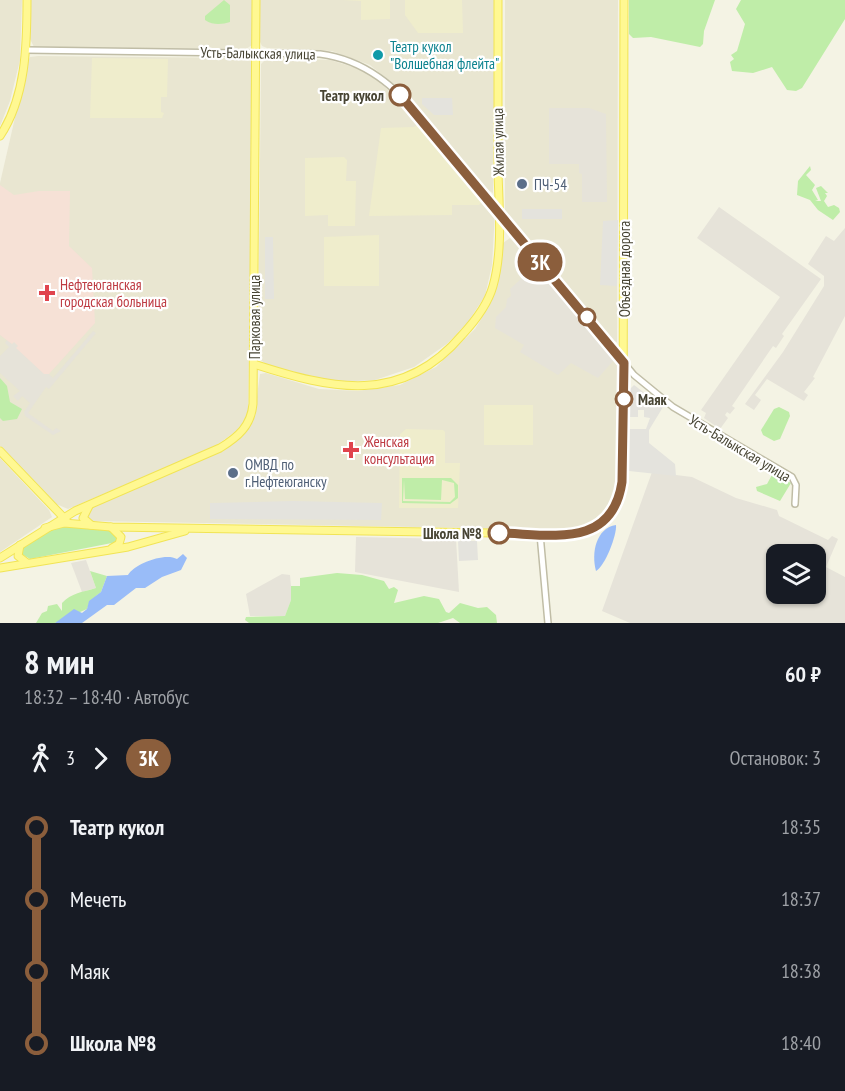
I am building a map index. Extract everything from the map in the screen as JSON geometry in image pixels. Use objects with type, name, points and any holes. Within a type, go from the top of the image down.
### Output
[{"type":"main road","points":[[0,136],[14,107],[26,50],[27,0]]},
{"type":"main road","name":"Парковая улица","points":[[0,558],[62,518],[199,458],[238,435],[247,425],[252,413],[254,364],[256,0]]},
{"type":"main road","name":"Жилая улица","points":[[254,364],[311,382],[354,387],[399,379],[432,363],[458,340],[488,299],[496,272],[499,212],[498,0]]},
{"type":"main road","name":"Объездная дорога","points":[[199,528],[540,534],[589,531],[604,522],[613,511],[622,482],[624,0]]},
{"type":"main road","points":[[0,451],[62,518],[73,523]]},
{"type":"main road","points":[[90,504],[83,515],[85,521],[91,525]]},
{"type":"main road","points":[[45,528],[73,523],[199,528]]},
{"type":"main road","points":[[107,550],[121,540],[118,531],[111,526]]},
{"type":"main road","points":[[0,568],[107,550],[199,528]]},
{"type":"main road","points":[[24,541],[17,553],[20,559],[27,563]]},
{"type":"street","name":"Усть-Балыкская улица","points":[[26,50],[330,55],[369,69],[417,113],[643,384],[673,407],[792,477],[796,485],[795,504]]},
{"type":"street","points":[[540,534],[548,623]]},
{"type":"shaded area","points":[[0,0],[22,0],[20,60],[10,101],[0,126]]},
{"type":"shaded area","points":[[31,0],[252,0],[252,45],[246,49],[34,47],[30,39]]},
{"type":"shaded area","points":[[260,0],[495,0],[493,193],[485,188],[407,95],[370,65],[332,51],[262,46],[260,42]]},
{"type":"shaded area","points":[[343,0],[390,0],[390,19],[361,20],[361,1]]},
{"type":"shaded area","points":[[405,0],[462,0],[463,33],[418,33],[405,15]]},
{"type":"shaded area","points":[[505,0],[618,0],[617,342],[611,340],[505,214]]},
{"type":"shaded area","points":[[30,57],[247,58],[253,63],[248,416],[236,431],[214,447],[68,509],[56,504],[0,446],[0,183],[28,61]]},
{"type":"shaded area","points":[[92,58],[168,59],[167,97],[161,97],[161,112],[164,113],[162,118],[90,118]]},
{"type":"shaded area","points":[[267,58],[330,60],[360,69],[373,76],[415,115],[495,212],[492,265],[485,296],[468,322],[448,343],[414,367],[375,380],[339,382],[304,376],[266,364],[258,358],[261,64]]},
{"type":"shaded area","points":[[422,98],[452,98],[453,115],[434,115],[422,104]]},
{"type":"shaded area","points":[[549,108],[589,108],[606,114],[607,202],[582,202],[582,174],[579,173],[579,164],[549,164]]},
{"type":"shaded area","points":[[420,122],[484,200],[479,205],[452,205],[452,215],[369,216],[381,128],[414,127]]},
{"type":"shaded area","points":[[344,157],[347,160],[346,181],[356,181],[355,226],[328,226],[328,215],[305,216],[305,158]]},
{"type":"shaded area","name":"Нефтеюганская городская больница","points":[[0,185],[14,195],[39,191],[70,191],[69,246],[92,268],[95,323],[49,374],[44,374],[16,348],[18,346],[14,342],[12,344],[0,335]]},
{"type":"shaded area","points":[[719,207],[821,279],[782,334],[784,336],[776,348],[773,346],[732,406],[735,408],[730,414],[727,412],[725,415],[728,418],[720,429],[704,418],[706,413],[701,410],[780,297],[697,238]]},
{"type":"shaded area","points":[[522,209],[562,209],[562,219],[522,219]]},
{"type":"shaded area","points":[[618,220],[617,286],[600,285],[603,221]]},
{"type":"shaded area","points":[[845,228],[845,316],[813,377],[815,378],[804,392],[808,395],[804,401],[767,379],[755,395],[761,400],[754,410],[745,404],[783,352],[824,286],[824,276],[808,264],[826,236],[834,241]]},
{"type":"shaded area","points":[[379,235],[379,286],[324,286],[324,237]]},
{"type":"shaded area","points":[[265,237],[273,237],[274,299],[265,299]]},
{"type":"shaded area","points":[[510,238],[516,241],[619,362],[619,464],[615,492],[608,508],[593,524],[574,530],[91,521],[88,518],[90,508],[128,489],[198,462],[232,444],[243,435],[254,418],[260,374],[266,373],[319,389],[358,391],[400,385],[436,367],[475,329],[488,308],[497,287],[503,243]]},
{"type":"shaded area","points":[[535,266],[614,360],[598,378],[571,363],[558,375],[520,352],[524,345],[495,328],[496,317],[506,307],[507,299],[511,296],[510,289]]},
{"type":"shaded area","points":[[93,331],[96,333],[49,389],[46,387],[28,413],[53,431],[56,428],[61,431],[53,435],[25,416],[24,412],[30,403],[22,396],[18,401],[13,396],[20,391],[0,373],[0,356],[9,347],[5,343],[7,340],[12,344],[14,342],[53,378]]},
{"type":"shaded area","points":[[634,385],[663,407],[649,430],[649,443],[675,464],[676,476],[629,471],[629,429],[646,429],[650,418],[644,417],[644,410],[638,410],[638,417],[629,417],[629,390]]},
{"type":"shaded area","points":[[484,405],[533,405],[533,445],[484,445]]},
{"type":"shaded area","points":[[406,429],[443,430],[445,432],[445,463],[460,463],[458,508],[399,508],[400,434]]},
{"type":"shaded area","points":[[0,458],[49,510],[52,517],[0,552]]},
{"type":"shaded area","points":[[652,472],[692,477],[736,498],[777,510],[779,516],[828,540],[832,536],[838,539],[826,567],[845,577],[845,623],[630,623],[602,611]]},
{"type":"shaded area","points":[[293,501],[382,503],[381,520],[210,519],[210,503]]},
{"type":"shaded area","points":[[356,537],[456,539],[459,592],[355,572]]},
{"type":"shaded area","points":[[458,541],[477,541],[478,560],[459,561]]},
{"type":"shaded area","points":[[86,560],[96,588],[82,592],[71,563]]},
{"type":"shaded area","points":[[282,574],[290,575],[291,586],[291,600],[285,616],[250,616],[246,594]]},
{"type":"green space","points":[[224,0],[230,5],[230,22],[215,24],[205,20],[205,16]]},
{"type":"green space","points":[[629,0],[715,0],[704,31],[703,44],[700,47],[651,37],[633,38],[629,34]]},
{"type":"green space","points":[[741,0],[845,0],[845,19],[802,88],[796,91],[787,90],[772,67],[753,73],[732,71],[730,62],[734,59],[731,55],[737,51],[745,24],[736,9]]},
{"type":"green space","points":[[810,166],[811,170],[806,175],[815,185],[812,190],[818,200],[815,201],[821,201],[816,188],[821,186],[828,193],[825,193],[827,196],[824,201],[828,207],[834,205],[839,208],[840,212],[833,220],[818,210],[810,200],[797,195],[798,181]]},
{"type":"green space","points":[[0,378],[7,386],[10,402],[22,409],[17,419],[3,421],[0,418]]},
{"type":"green space","points":[[779,407],[789,412],[790,416],[780,439],[774,441],[763,435],[761,430],[774,409]]},
{"type":"green space","points":[[773,473],[791,483],[780,501],[757,491],[756,487],[767,484]]},
{"type":"green space","points":[[402,478],[451,478],[458,485],[458,498],[450,504],[402,503]],"holes":[[[404,480],[405,499],[441,500],[442,480],[454,483],[455,497],[450,502],[403,501]]]},
{"type":"green space","points":[[67,526],[112,531],[118,537],[117,542],[30,559],[20,553],[21,547],[45,531]]},
{"type":"green space","points":[[90,571],[107,576],[101,592],[90,601],[87,609],[55,623],[36,623],[42,613],[47,611],[48,606],[57,604],[62,611],[62,603],[69,597],[96,588]]},
{"type":"green space","points":[[337,573],[362,575],[384,581],[389,589],[394,587],[398,590],[394,603],[424,596],[439,599],[446,612],[449,613],[460,603],[478,608],[487,607],[496,615],[497,623],[460,623],[453,618],[438,623],[249,623],[245,620],[246,617],[285,616],[291,600],[291,586],[300,586],[300,578]]},
{"type":"water","points":[[616,525],[610,550],[596,571],[594,557],[597,542],[604,531]]},
{"type":"water","points":[[183,554],[187,558],[181,570],[162,577],[145,588],[136,588],[114,605],[107,605],[82,623],[55,623],[74,609],[82,613],[87,609],[89,601],[101,592],[107,576],[128,575],[136,567],[150,560],[165,557],[177,559]]},
{"type":"bus line","name":"3К","points":[[400,95],[426,123],[624,363],[622,482],[619,496],[609,517],[593,530],[578,534],[499,533]]},
{"type":"place","name":"Театр кукол \"Волшебная флейта\"","points":[[378,55]]},
{"type":"place","name":"Театр кукол","points":[[400,95]]},
{"type":"place","name":"ПЧ-54","points":[[522,184]]},
{"type":"place","name":"Нефтеюганская городская больница","points":[[47,293]]},
{"type":"place","name":"Маяк","points":[[624,399]]},
{"type":"place","name":"Женская консультация","points":[[351,450]]},
{"type":"place","name":"ОМВД по г.Нефтеюганску","points":[[233,473]]},
{"type":"place","name":"Школа №8","points":[[499,533]]}]
